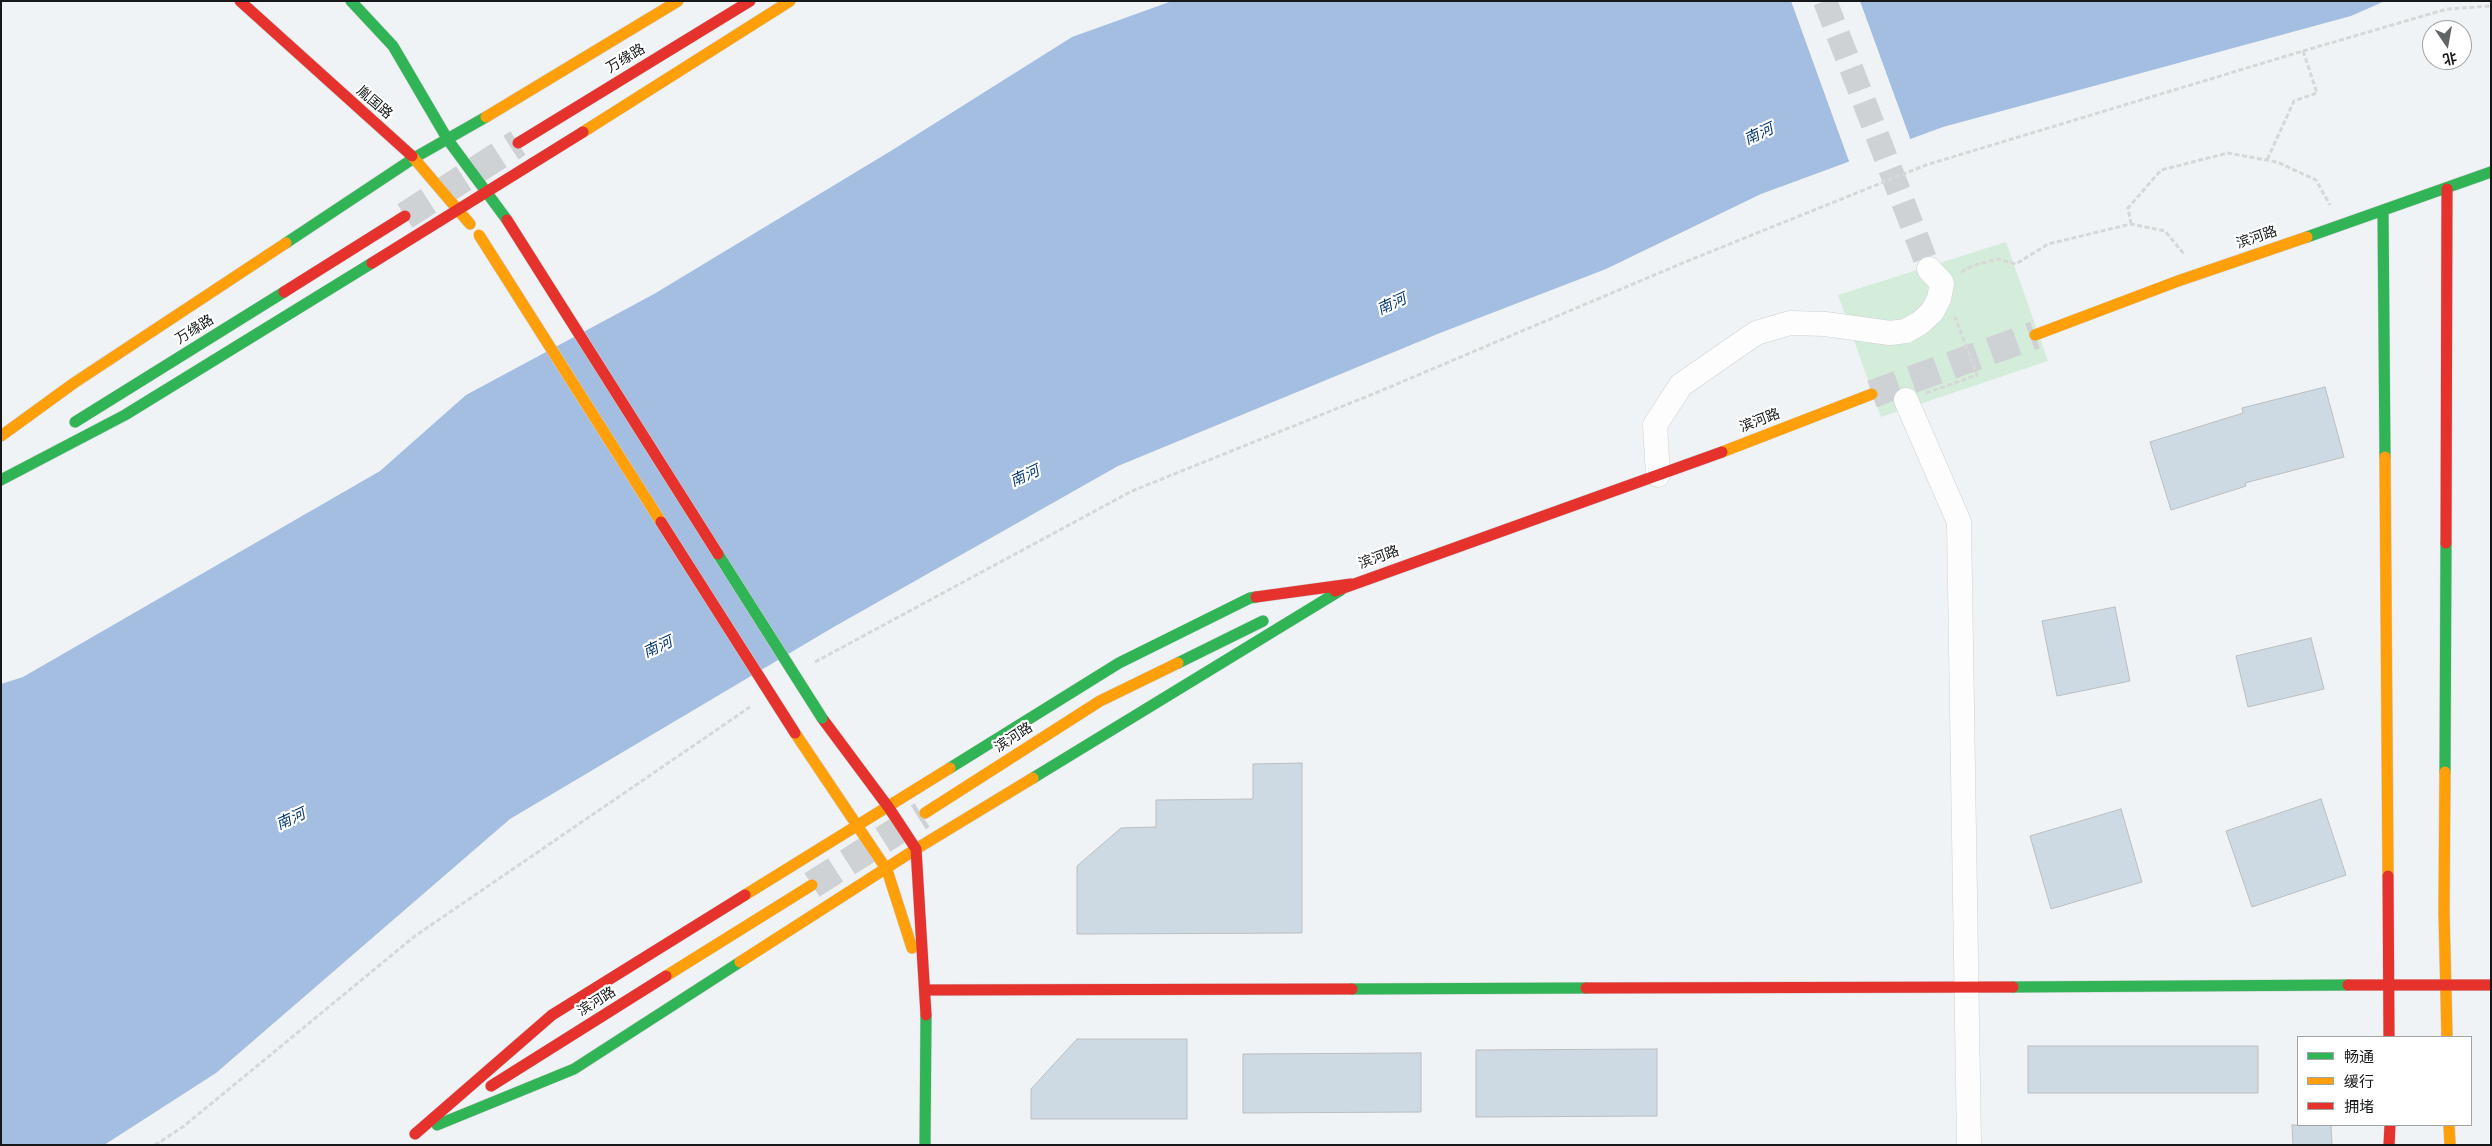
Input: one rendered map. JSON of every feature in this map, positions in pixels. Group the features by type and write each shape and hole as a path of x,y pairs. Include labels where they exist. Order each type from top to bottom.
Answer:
{"street":[{"name":"胤国路","path":"240,1 414,158 479,235 795,733 888,870 926,990"},
{"path":"351,1 393,46 448,140 507,220 822,718 889,808 916,850 926,990 926,1145"},
{"path":"1,436 74,383 414,158 448,140 678,1"},
{"name":"万缘路","path":"518,143 750,1"},
{"path":"1,480 126,415 459,210 485,191 790,1"},
{"name":"滨河路","path":"2035,335 2204,272 2447,189 2491,172"},
{"path":"2447,189 2447,1036"},
{"path":"2383,211 2389,1036"},
{"name":"万缘路","path":"66,428 405,216"},
{"path":"1658,475 1655,425 1681,385 1727,351 1756,333 1790,323 1825,324 1890,333 1906,331 1920,324 1932,312 1939,299 1936,276"},
{"path":"65,415 98,394"},
{"name":"滨河路","path":"925,812 1100,701 1236,633 1351,584 1658,475 1872,394"},
{"path":"1906,400 1959,522 1969,1145"},
{"path":"415,1134 552,1015 858,825 889,808 1119,663 1250,598 1351,584"},
{"path":"415,1134 574,1069 888,870 916,850 1351,584"},
{"name":"滨河路","path":"403,1141 812,885"},
{"path":"926,990 2491,985"},
{"path":"2390,1126 2390,1145"},
{"path":"2449,1126 2450,1145"}],"path":[{"path":"808,667 1132,491 1378,392 1676,266 1926,165 2447,9 2491,6"},
{"path":"2267,160 2294,101 2317,93 2303,51"},
{"path":"2131,224 2128,208 2161,170 2228,153 2277,162 2316,180 2340,226"},
{"path":"1906,400 1977,374 1936,276 1997,260 2016,264 2048,244 2131,224 2165,231 2189,261 2204,272"},
{"path":"155,1145 184,1126 415,936 751,706"}],"green space":[{"path":"2006,242 2048,361 1881,417 1838,295"}],"water":[{"name":"南河","path":"1172,1 2385,1 2351,16 1943,127 1761,194 1606,269 1440,333 1118,466 832,628 510,819 216,1073 104,1145 1,1145 1,684 23,677 380,471 466,395 654,294 894,149 1072,37"}],"pier":[{"path":"1791,1 1860,1 1911,141 1850,164"}],"building":[{"path":"2325,387 2344,457 2245,483 2246,486 2171,510 2150,442 2243,413 2242,408"},
{"path":"2115,607 2130,681 2057,696 2042,621"},
{"path":"2311,638 2324,689 2248,707 2236,656"},
{"path":"1302,763 1302,933 1077,934 1077,866 1121,828 1156,827 1156,800 1253,799 1253,764"},
{"path":"2321,799 2346,875 2252,907 2226,831"},
{"path":"2121,809 2142,882 2051,909 2030,836"},
{"path":"1077,1039 1187,1039 1187,1119 1031,1119 1031,1089"},
{"path":"2028,1046 2258,1046 2258,1093 2028,1093"},
{"path":"1657,1049 1657,1116 1476,1117 1476,1050"},
{"path":"1421,1053 1421,1112 1243,1113 1243,1054"},
{"path":"2292,1125 2331,1126 2332,1145 2293,1145"}],"tunnel":[{"path":"1825,1 1929,269"},
{"path":"405,216 518,143"},
{"path":"1872,394 2035,335"},
{"path":"812,885 922,815"}],"traffic: fast":[{"path":"351,1 393,46 448,140 507,220"},
{"path":"286,243 414,158 486,117"},
{"path":"2307,237 2491,172"},
{"path":"2383,211 2385,457"},
{"path":"1,480 125,415 372,263"},
{"path":"75,422 284,292"},
{"path":"2445,772 2446,543"},
{"path":"718,554 822,718"},
{"path":"1033,778 1341,590"},
{"path":"950,768 1119,663 1250,598 1256,597"},
{"path":"1178,663 1263,621"},
{"path":"437,1125 574,1069 740,962"},
{"path":"2013,987 2348,985"},
{"path":"1352,989 1586,988"},
{"path":"925,1145 926,1015"}],"traffic: slow":[{"path":"486,117 678,1"},
{"path":"583,132 790,1"},
{"path":"412,156 470,224"},
{"path":"479,235 661,522"},
{"path":"2035,335 2178,281 2307,237"},
{"path":"1,436 74,383 286,243"},
{"path":"1722,452 1872,394"},
{"path":"2385,457 2388,876"},
{"path":"925,813 1100,701 1178,663"},
{"path":"795,733 887,870 912,948"},
{"path":"745,895 950,768"},
{"path":"2445,772 2444,912 2447,1036"},
{"path":"740,962 916,849 1033,778"},
{"path":"666,976 812,885"},
{"path":"2449,1126 2450,1145"}],"traffic: jam":[{"path":"240,1 412,156"},
{"path":"518,143 750,1"},
{"path":"372,263 583,132"},
{"path":"2446,543 2447,189"},
{"path":"284,292 405,216"},
{"path":"507,220 718,554"},
{"path":"1335,591 1722,452"},
{"path":"661,522 795,733"},
{"path":"1256,597 1351,584"},
{"path":"822,718 889,808 916,849 926,1015"},
{"path":"2388,876 2389,1036"},
{"path":"415,1134 552,1015 745,895"},
{"path":"491,1086 666,976"},
{"path":"2348,985 2491,985"},
{"path":"1586,988 2013,987"},
{"path":"926,990 1352,989"},
{"path":"2389,1145 2390,1126"}]}
